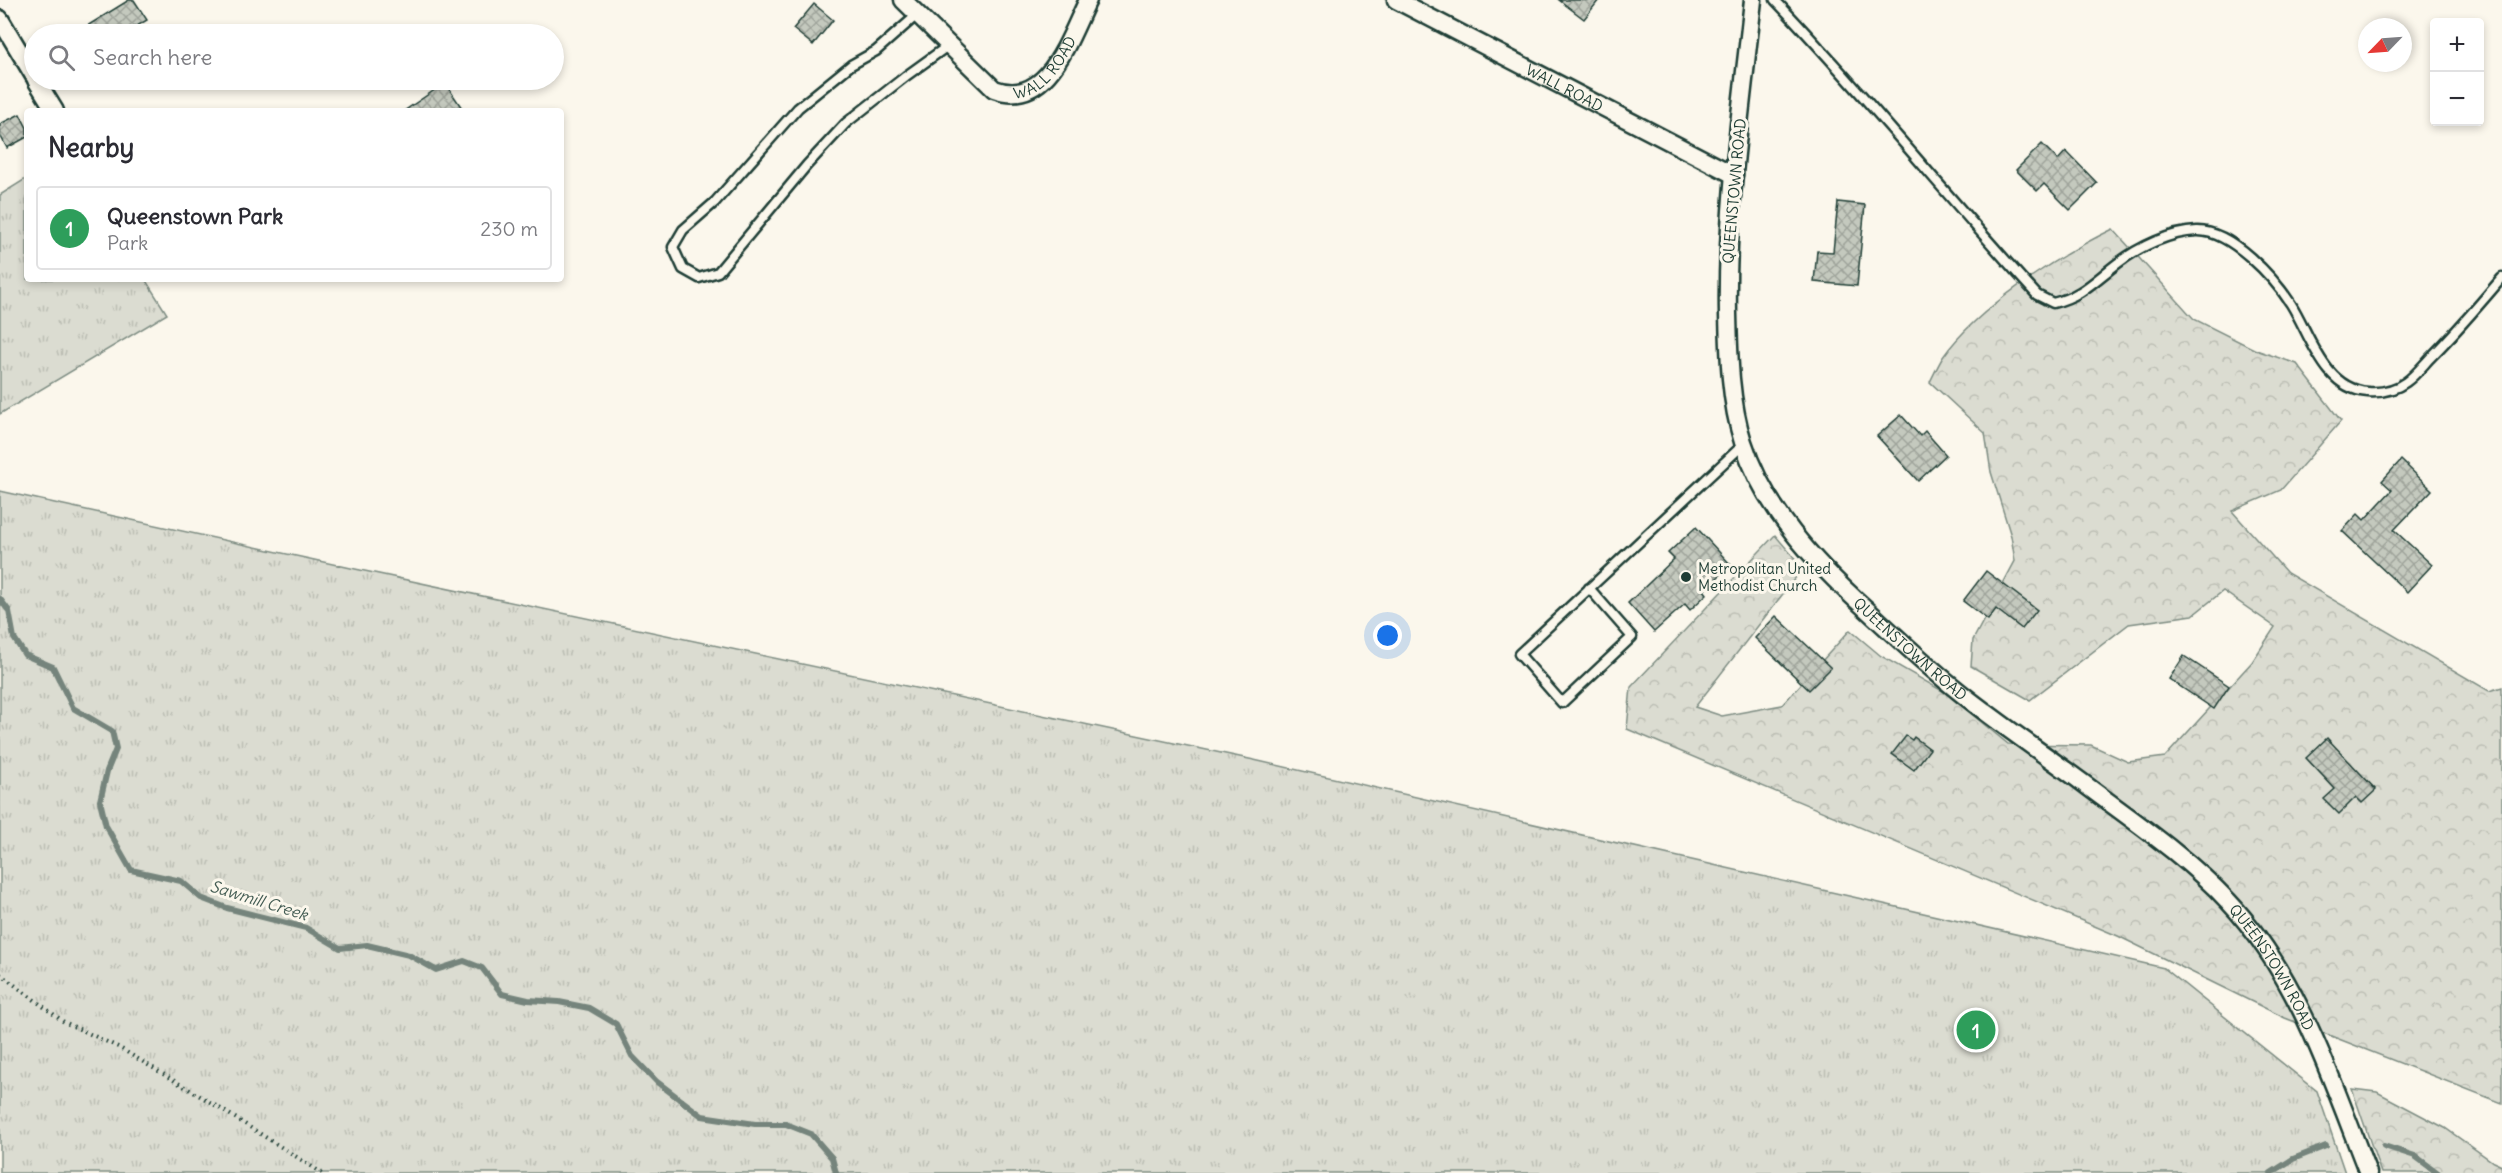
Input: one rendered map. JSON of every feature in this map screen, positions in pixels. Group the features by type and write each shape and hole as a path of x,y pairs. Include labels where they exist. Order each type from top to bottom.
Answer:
{"street":[{"name":"WALL ROAD","path":"903,0 994,89 1008,94 1024,92 1037,85 1050,72 1088,0"},
{"name":"WALL ROAD","path":"1396,0 1734,175"},
{"name":"QUEENSTOWN ROAD","path":"1753,0 1734,175 1727,273 1729,338 1736,415 1744,444 1757,475 1773,505 1798,539 1852,597 1963,694 2123,813 2225,897 2270,952 2293,995 2325,1066 2368,1173"},
{"path":"0,19 24,59"},
{"path":"42,90 53,108"}],"lane":[{"path":"1775,0 1872,104 1944,193 2037,296 2053,303 2072,298 2118,262 2162,239 2197,231 2214,234 2237,246 2274,284 2290,303 2326,368 2339,381 2356,391 2382,393 2407,382 2461,326 2502,278"},
{"path":"918,14 876,51 852,65 798,108 715,202 683,230 673,247 683,269 699,278 718,272 807,165 846,123 949,45"},
{"path":"1589,588 1632,637 1562,703 1519,654 1589,588 1744,444"}],"path":[{"path":"0,974 64,1022 139,1059 322,1173"}],"green space":[{"path":"24,180 24,282 147,282 167,314 0,414 0,195"},
{"path":"2113,229 2194,319 2256,350 2297,364 2341,421 2281,490 2232,511 2287,573 2489,691 2502,687 2502,1103 2285,1018 2118,936 1627,729 1631,687 1775,535 1803,568 1695,707 1722,716 1782,705 1850,630 1881,656 1946,693 2008,744 2091,745 2128,762 2165,757 2252,662 2275,627 2223,591 2193,615 2129,624 2030,700 1971,666 1973,640 2015,561 2011,536 1991,472 1985,433 1930,382 1943,357 1958,338 1997,302 2044,268"},
{"path":"0,491 1254,760 2164,968 2317,1091 2345,1173 0,1173"},
{"path":"2352,1089 2377,1092 2445,1128 2502,1166 2502,1173 2381,1173"}],"building":[{"path":"129,0 134,0 147,20 140,24 90,24"},
{"path":"1559,0 1599,0 1584,19"},
{"path":"814,4 833,20 813,45 793,29"},
{"path":"435,90 450,90 462,108 408,108"},
{"path":"20,114 24,122 24,139 7,148 0,135 0,124"},
{"path":"2042,144 2058,160 2066,151 2097,183 2070,210 2044,184 2037,191 2016,170"},
{"path":"1838,202 1865,205 1857,286 1814,282 1817,251 1833,252"},
{"path":"1901,415 1920,436 1925,431 1946,455 1918,481 1877,436"},
{"path":"2401,460 2432,490 2394,530 2432,565 2407,592 2342,531 2358,514 2364,520 2392,490 2382,481"},
{"name":"Metropolitan United Methodist Church","path":"1696,527 1731,565 1704,590 1707,594 1690,610 1685,604 1654,632 1628,603 1674,559 1668,553"},
{"path":"1986,571 2037,610 2022,629 1996,609 1988,620 1963,601"},
{"path":"1776,616 1831,668 1809,690 1755,638"},
{"path":"2184,656 2229,686 2214,709 2169,679"},
{"path":"1906,736 1912,740 1914,737 1930,749 1914,770 1892,754"},
{"path":"2327,738 2376,790 2362,803 2356,797 2339,814 2324,799 2335,789 2306,758"}],"waterway":[{"name":"Sawmill Creek","path":"0,599 9,611 14,638 25,655 53,667 73,708 112,731 116,749 107,771 100,801 106,826 131,870 181,881 201,898 227,908 306,928 340,948 367,945 409,955 436,970 464,961 482,968 502,994 589,1008 616,1024 632,1056 657,1082 702,1116 755,1124 786,1124 811,1134 832,1158 836,1173"},
{"name":"Sawmill Creek","path":"2271,1173 2293,1159 2326,1146"},
{"name":"Sawmill Creek","path":"2384,1146 2415,1156 2438,1173"}],"place":[{"name":"Metropolitan United Methodist Church","path":"1686,577"},
{"name":"Queenstown Park","path":"1976,1030"}]}
